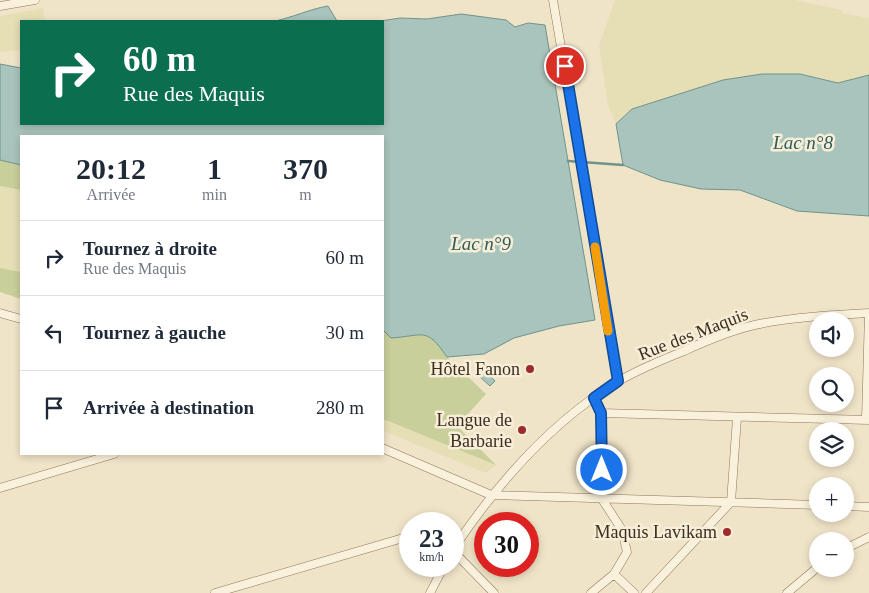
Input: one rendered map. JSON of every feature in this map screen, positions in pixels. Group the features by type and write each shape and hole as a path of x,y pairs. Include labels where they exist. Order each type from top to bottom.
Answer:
{"street":[{"path":"0,6 35,0"},
{"path":"553,0 618,381"},
{"path":"0,313 20,319"},
{"path":"601,413 868,420 869,313"},
{"name":"Rue des Maquis","path":"464,534 492,495 530,453 594,398 618,381 700,344 757,324 796,318 869,313"},
{"path":"592,593 614,574 627,552 626,541 602,499 601,413 594,398"},
{"path":"646,593 731,502 737,418"},
{"path":"384,449 492,495 809,505"},
{"path":"0,488 111,455"},
{"path":"854,506 869,507"},
{"path":"854,544 869,537"},
{"path":"215,593 399,539"},
{"path":"464,562 494,593"},
{"path":"614,574 634,593"},
{"path":"787,593 809,575"},
{"path":"430,593 438,577"}],"shaded area":[{"path":"615,0 795,0 842,10 841,13 869,18 869,75 838,83 817,77 762,74 723,80 632,109 616,124 608,105 599,46"},
{"path":"43,8 45,20 20,20 20,50 0,52 0,16"},
{"path":"0,186 20,190 20,272 0,268"},
{"path":"384,420 496,465 486,473 384,431"}],"green space":[{"path":"0,160 20,165 20,190 0,186"},
{"path":"0,268 20,272 20,299 0,292"},
{"path":"384,332 392,338 407,337 418,333 434,338 447,357 486,394 457,426 496,465 384,419"}],"water":[{"path":"328,6 336,20 278,20 289,17"},
{"name":"Lac n°9","path":"461,14 506,20 515,27 528,23 545,25 595,320 559,326 514,338 484,354 447,357 434,341 424,335 391,338 384,331 384,135 20,135 20,165 0,160 0,64 20,68 20,125 384,125 384,20 400,18 427,19"},
{"name":"Lac n°8","path":"762,74 800,74 838,83 869,75 869,216 797,211 740,190 701,189 660,180 623,165 616,124 632,109 723,80"},
{"path":"484,370 495,381 490,386 479,376"}],"waterway":[{"path":"568,161 623,165"}],"slow traffic":[{"path":"595,247 608,331"}],"place":[{"name":"Hôtel Fanon","path":"530,369"},
{"name":"Langue de Barbarie","path":"522,430"},
{"name":"Maquis Lavikam","path":"727,532"}],"route":[{"path":"565,66 604,307 618,381 594,398 601,413 602,470"}]}
